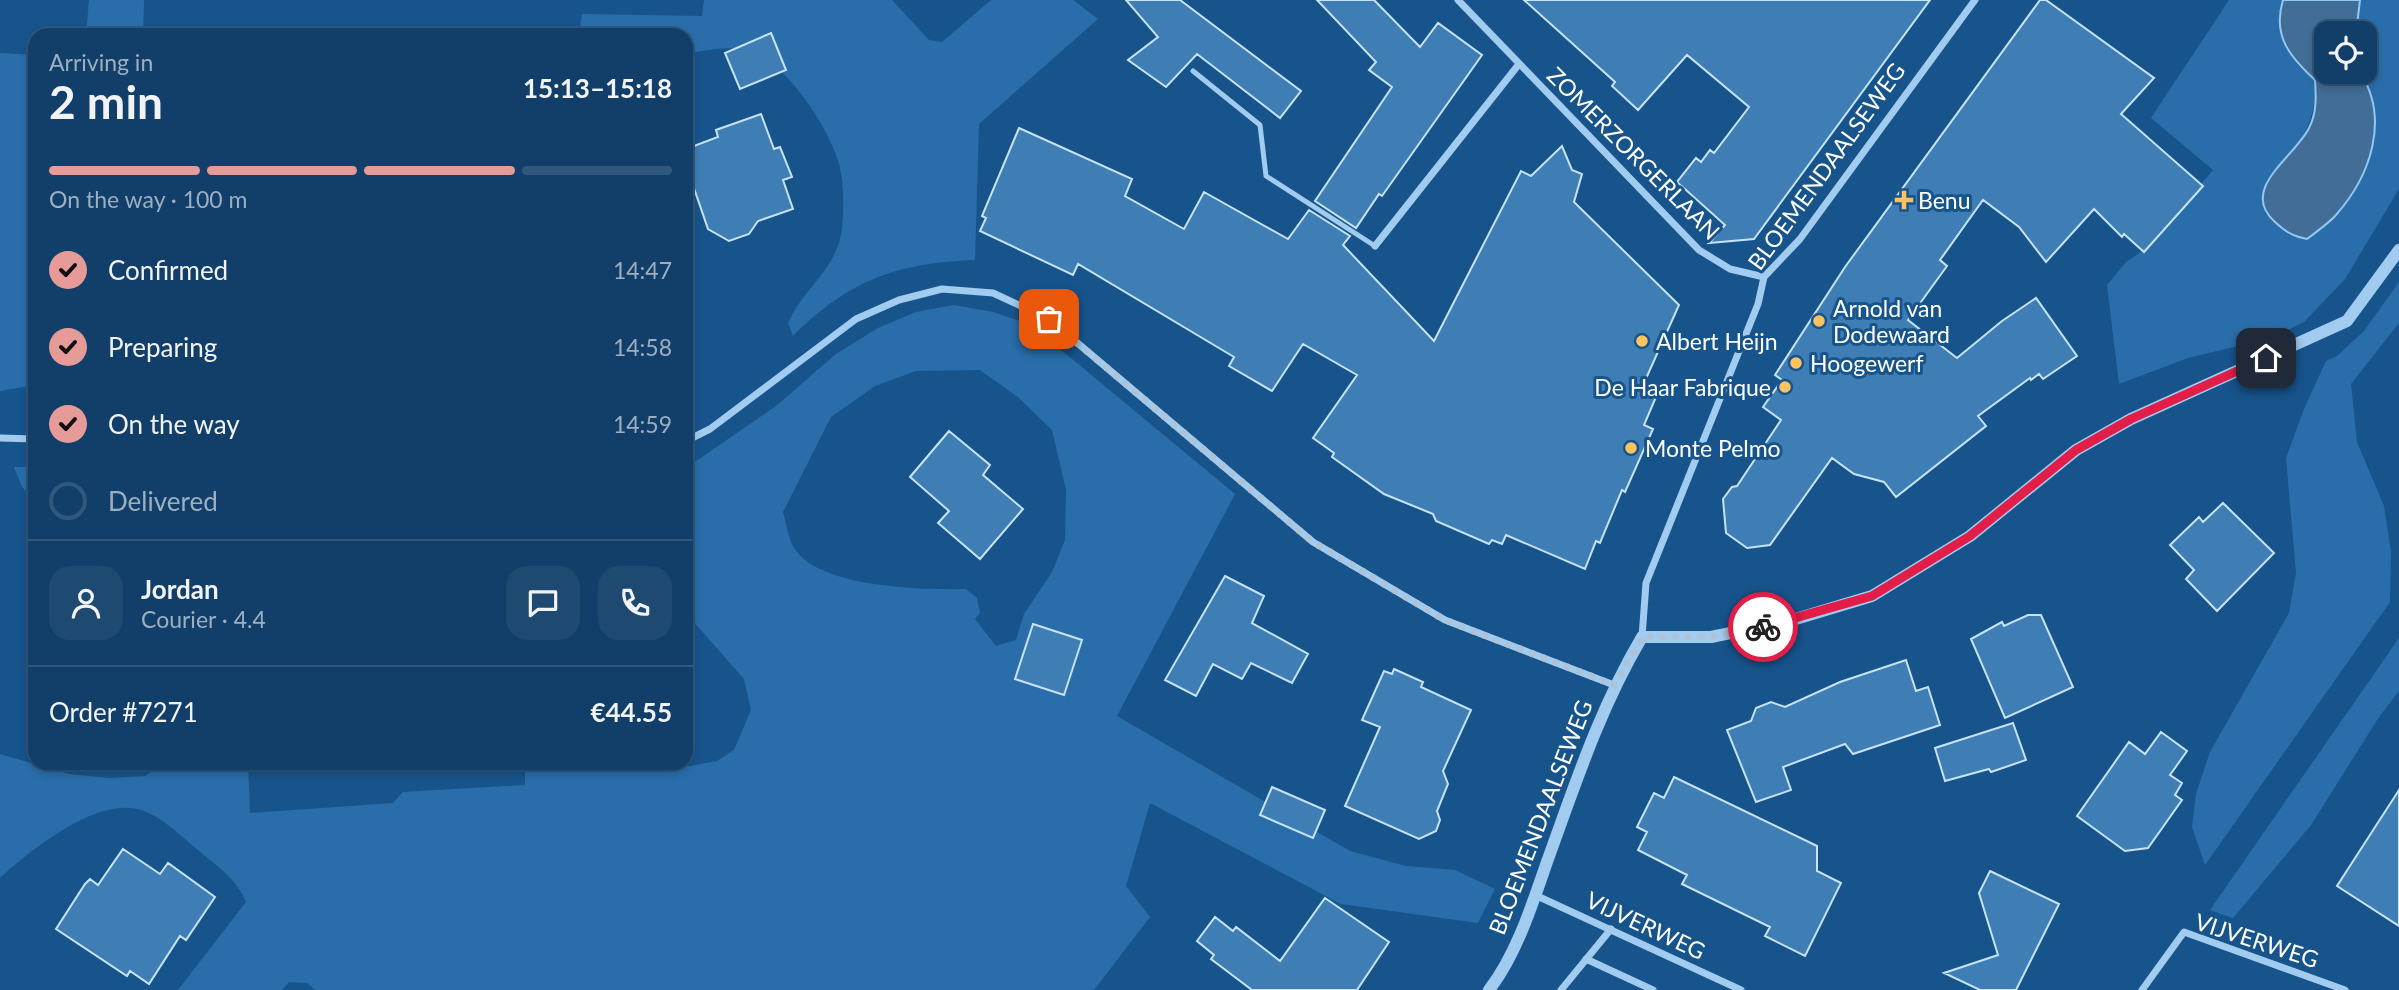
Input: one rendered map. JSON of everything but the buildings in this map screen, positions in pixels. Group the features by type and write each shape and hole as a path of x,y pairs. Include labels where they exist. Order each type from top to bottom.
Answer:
{"street":[{"name":"ZOMERZORGERLAAN","path":"1458,0 1699,250 1730,270 1764,277"},
{"name":"BLOEMENDAALSEWEG","path":"1489,990 1498,978 1535,895 1614,685 1643,637 1646,583 1758,304 1764,277 1800,239 1975,0"},
{"name":"ZOMERZORGERLAAN","path":"1375,246 1519,64"},
{"path":"1643,637 1711,637 1788,621 1872,596 1970,536 2076,450 2131,419 2347,321 2399,250"},
{"path":"693,438 710,429 856,319 899,300 942,289 993,293 1049,319 1313,542 1445,620 1614,685"},
{"path":"0,438 28,439"},
{"name":"VIJVERWEG","path":"1535,895 1741,990"},
{"path":"1561,990 1611,929"},
{"name":"VIJVERWEG","path":"2142,990 2184,932 2345,990"},
{"path":"1586,959 1653,990"}],"lane":[{"path":"1193,71 1260,125 1266,176 1375,246"}],"shaded area":[{"path":"89,0 144,0 143,28 87,28"},
{"path":"704,0 892,0 929,40 942,42 991,0 1073,0 1098,19 979,124 975,260 922,265 876,278 834,301 793,336 788,323 834,255 842,228 843,213 843,187 839,164 827,134 806,100 780,70 754,52 720,49 693,53 693,28 580,28 582,14 702,16"},
{"path":"2229,0 2283,0 2280,10 2297,64 2314,79 2315,84 2315,97 2307,128 2291,156 2262,196 2265,213 2290,236 2364,84 2377,84 2377,21 2357,21 2360,0 2399,0 2399,189 2345,279 2305,321 2275,337 2188,358 2119,384 2107,285 2126,262 2148,247 2213,170 2151,118"},
{"path":"2283,0 2360,0 2357,21 2314,21 2314,79 2298,63 2286,45 2280,13"},
{"path":"0,53 28,55 28,386 0,391"},
{"path":"2315,84 2366,84 2374,109 2375,127 2367,165 2359,182 2336,215 2307,239 2290,233 2275,222 2265,210 2263,197 2273,174 2309,128 2315,104"},
{"path":"2399,282 2399,323 2351,384 2357,442 2384,506 2391,552 2390,602 2205,865 2192,827 2196,794 2210,752 2289,613 2296,573 2286,458 2326,361 2337,356 2364,331"},
{"path":"954,305 993,312 1031,325 1235,494 1117,716 1350,851 1406,866 1455,870 1495,889 1478,923 1341,904 1150,803 1126,886 1150,917 1094,990 315,990 307,983 289,982 282,990 178,990 246,902 226,874 176,831 150,813 131,808 114,809 78,821 26,855 0,878 0,754 28,762 28,770 55,770 110,778 145,776 154,770 248,770 250,813 393,803 403,792 525,785 525,770 693,770 693,765 717,761 734,750 751,710 744,679 693,621 693,463 776,406 836,354 878,328 916,312","holes":["980,370 1019,398 1052,430 1066,490 1065,540 1052,572 1024,614 1016,640 996,646 975,619 980,613 977,598 966,589 899,587 848,579 807,561 794,548 783,512 831,417 875,386 916,371"]},
{"path":"14,467 28,467 28,493 22,487"},
{"path":"2399,638 2399,691 2379,717 2311,825 2233,918 2210,910"}],"way so far":[{"path":"1049,319 1313,542 1445,620 1614,685 1643,637 1711,637 1763,627"}],"place":[{"name":"Benu","path":"1904,200"},
{"name":"Arnold van Dodewaard","path":"1819,321"},
{"name":"Albert Heijn","path":"1642,341"},
{"name":"Hoogewerf","path":"1796,363"},
{"name":"De Haar Fabrique","path":"1785,387"},
{"name":"Monte Pelmo","path":"1631,448"}],"route":[{"path":"1763,627 1872,596 1970,536 2076,450 2131,419 2266,358"}]}
